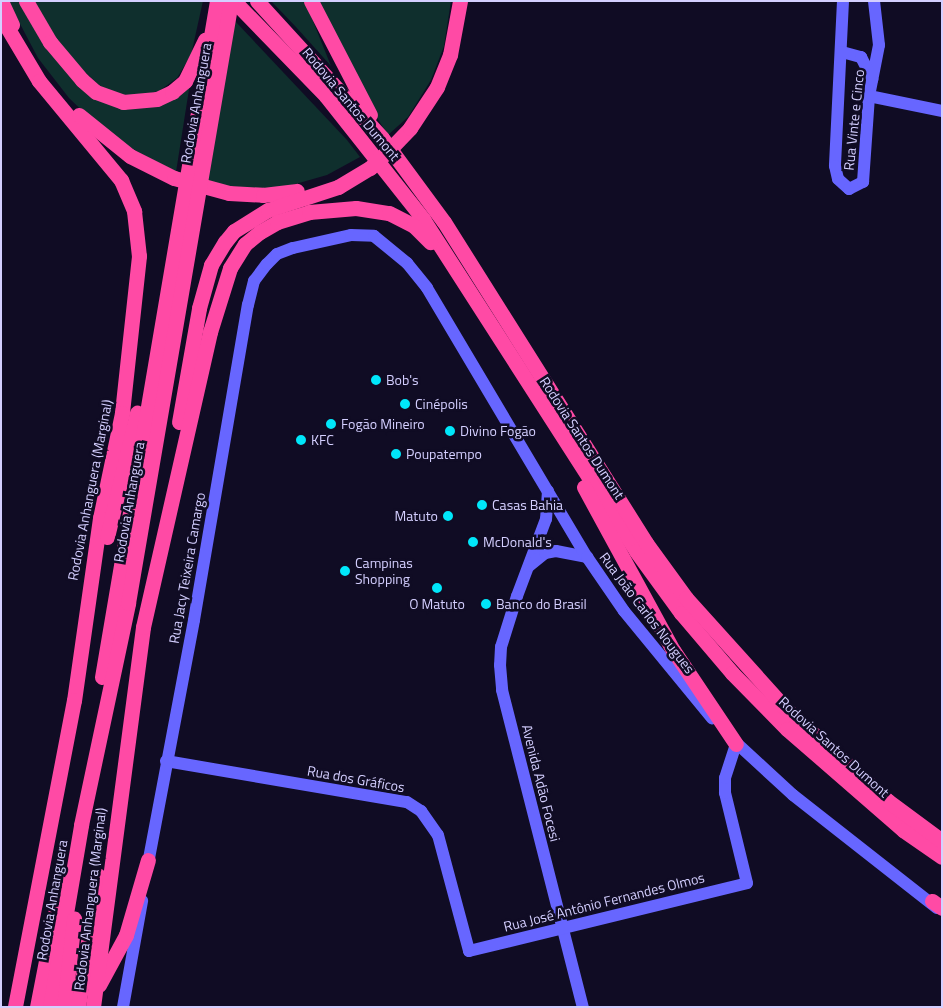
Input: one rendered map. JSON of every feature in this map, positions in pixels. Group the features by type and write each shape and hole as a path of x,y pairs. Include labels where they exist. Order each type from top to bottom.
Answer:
{"highway":[{"path":"1,1 28,51 70,106 100,134 144,165 211,190 245,194 298,191 355,174"},
{"path":"26,1 40,28 76,74 96,92 123,102 157,99 185,81 224,2"},
{"name":"Rodovia Santos Dumont","path":"257,1 382,138 444,222 646,543 686,598 787,710 888,801 942,841"},
{"path":"311,1 382,138"},
{"path":"163,530 199,308 218,253 234,231 268,210 338,187 398,141 410,128 444,72 460,1"},
{"name":"Rodovia Anhanguera","path":"195,168 223,43 224,2"},
{"name":"Rodovia Anhanguera","path":"50,1007 81,825 128,603 190,197 224,2"},
{"name":"Rodovia Santos Dumont","path":"224,2 326,96 385,168 465,280 533,393 636,552 681,613 732,673 844,780 903,830 942,857"},
{"name":"Rodovia Anhanguera (Marginal)","path":"1,17 39,81 121,180 134,211 138,234 131,352 88,590 80,658 16,1007"},
{"name":"Rodovia Anhanguera","path":"37,1007 105,663 160,322 190,197"},
{"path":"163,530 219,296 237,255 252,237 276,222 308,212 374,210 389,213 414,226 465,280"},
{"path":"80,658 118,490 160,322"},
{"path":"533,393 673,650 736,744"},
{"name":"Rodovia Anhanguera (Marginal)","path":"88,1006 134,689 163,530"},
{"path":"64,1007 81,825"},
{"path":"88,1006 129,928 148,860"}],"street":[{"name":"Rua Vinte e Cinco","path":"843,1 836,166 838,179 849,189 856,188 863,182 869,96 878,45 874,1"},
{"path":"842,52 861,57 872,79"},
{"path":"869,96 942,111"},
{"name":"Rua Jacy Teixeira Camargo","path":"123,1007 148,860 254,281 277,254 293,248 351,235 374,236 385,243"},
{"name":"Rua João Carlos Nougues","path":"385,243 407,263 427,288 587,557 672,673 736,744 793,795 937,905 942,914"},
{"name":"Avenida Adão Focesi","path":"548,491 546,519 527,567 502,648 502,690 584,1007"},
{"path":"527,567 551,552 563,550 587,557"},
{"name":"Rua José Antônio Fernandes Olmos","path":"468,950 747,883 725,793 725,778 736,744"},
{"name":"Rua dos Gráficos","path":"166,762 398,801 421,810 438,835 468,950"}],"green space":[{"path":"8,1 21,1 50,49 125,107 190,83 176,172 125,145 96,124 69,98 38,58"},
{"path":"31,1 203,1 191,55 177,78 159,91 129,98 102,88 68,56"},
{"path":"271,1 305,1 331,66 296,27"},
{"path":"319,1 451,1 444,46 431,80 408,117 388,135 361,93"},
{"path":"235,21 347,140 360,157 327,175 285,187 262,189 206,184"}],"place":[{"name":"Bob's","path":"376,380"},
{"name":"Cinépolis","path":"405,404"},
{"name":"Fogão Mineiro","path":"331,424"},
{"name":"Divino Fogão","path":"450,431"},
{"name":"KFC","path":"301,440"},
{"name":"Poupatempo","path":"396,454"},
{"name":"Casas Bahia","path":"482,505"},
{"name":"Matuto","path":"448,516"},
{"name":"McDonald's","path":"473,542"},
{"name":"Campinas Shopping","path":"345,571"},
{"name":"O Matuto","path":"437,588"},
{"name":"Banco do Brasil","path":"486,604"}]}
